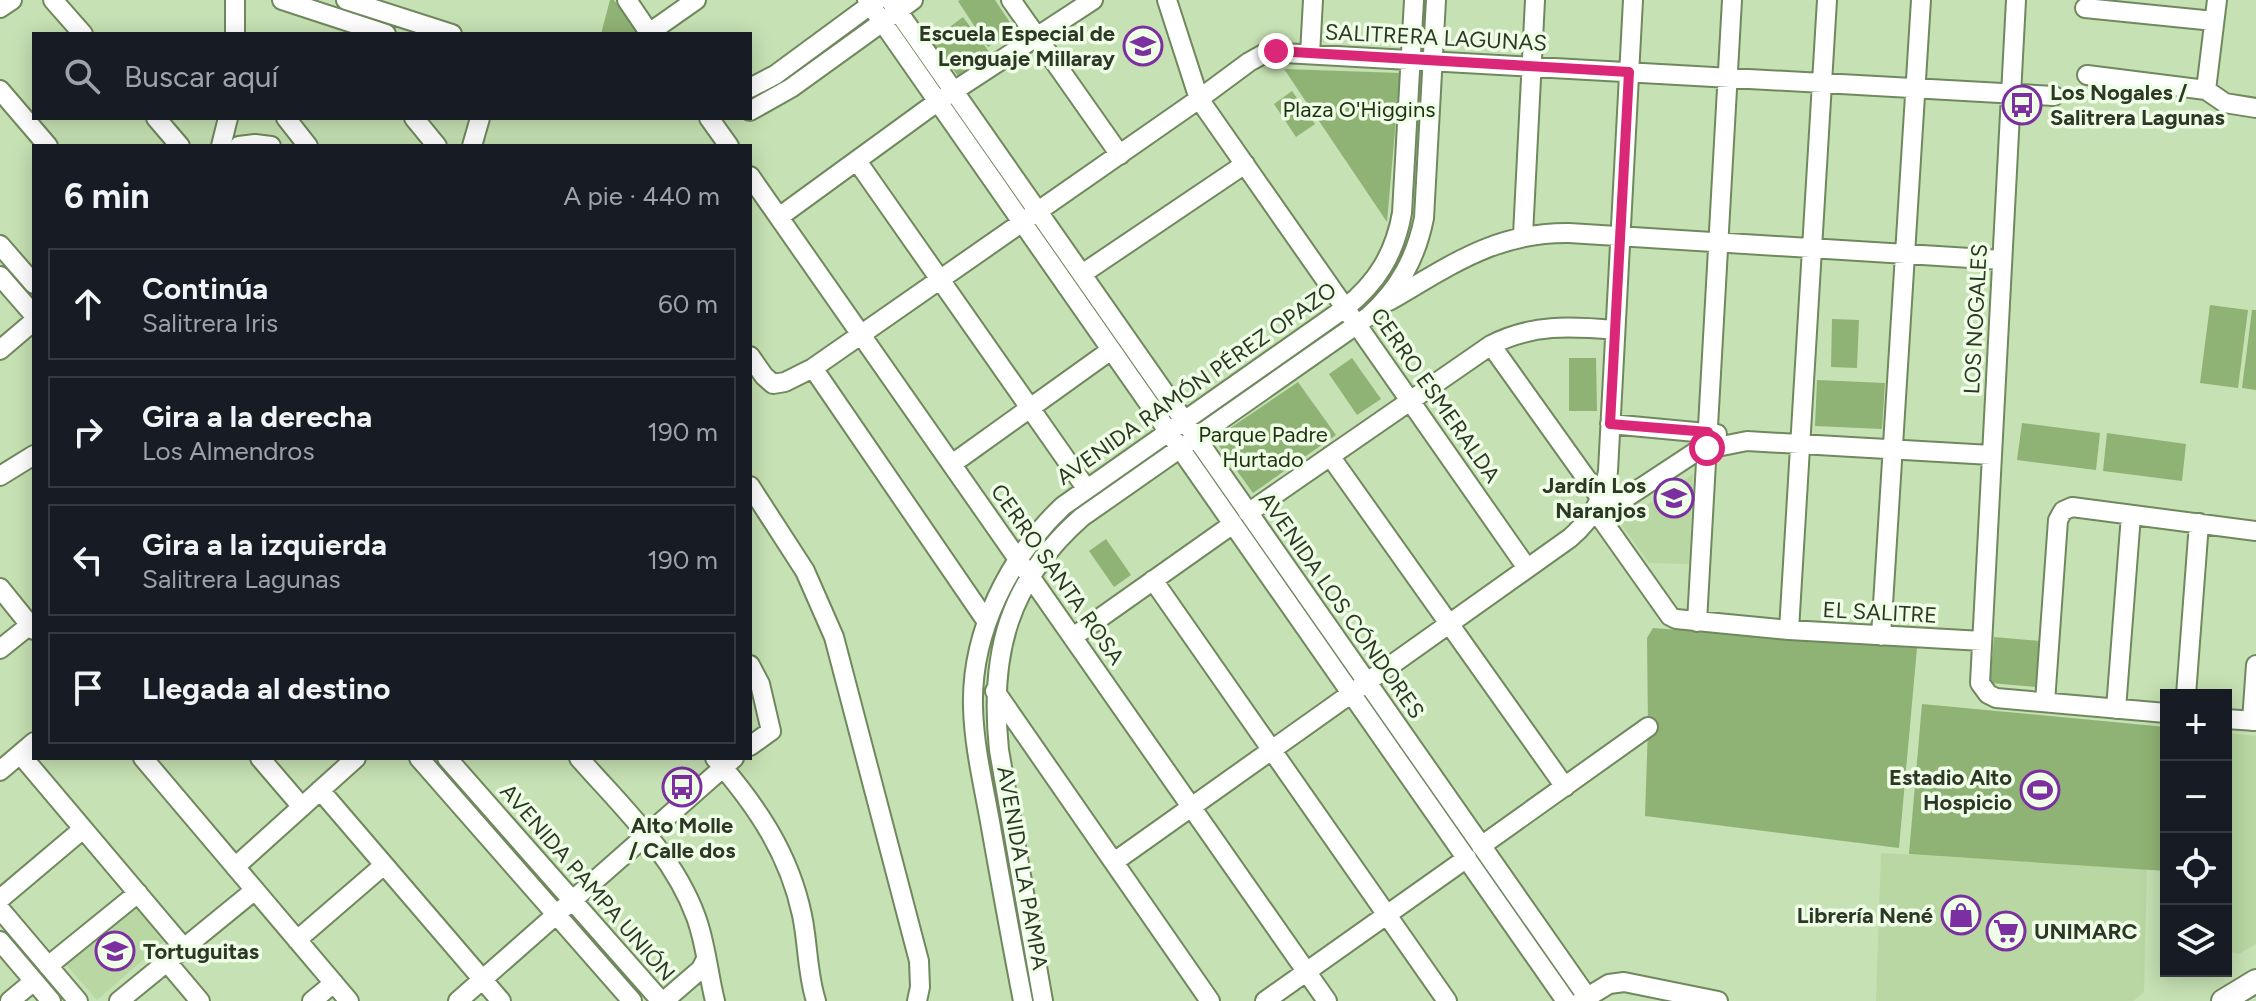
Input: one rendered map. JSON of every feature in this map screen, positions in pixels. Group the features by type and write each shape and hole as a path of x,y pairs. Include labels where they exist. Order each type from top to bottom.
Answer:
{"main road":[{"path":"2223,1001 2256,981"}],"street":[{"path":"0,8 12,0"},
{"path":"53,0 81,32"},
{"path":"235,0 235,32"},
{"path":"282,0 380,32"},
{"path":"346,0 446,32"},
{"path":"627,0 649,32"},
{"path":"653,32 696,0"},
{"path":"752,110 778,97 882,23 894,6 913,0"},
{"path":"1011,0 1120,155"},
{"path":"779,217 937,102 1093,0"},
{"name":"CERRO ESMERALDA","path":"1167,0 1199,99 1527,568"},
{"path":"1310,54 1313,0"},
{"name":"AVENIDA RAMÓN PÉREZ OPAZO","path":"976,744 973,690 987,622 1019,559 1052,517 1086,488 1345,308 1379,273 1399,229 1414,0"},
{"name":"AVENIDA RAMÓN PÉREZ OPAZO","path":"999,750 995,691 1005,634 1030,576 1049,550 1082,517 1357,325 1380,307 1402,279 1417,247 1425,203 1436,0"},
{"path":"1523,235 1535,0"},
{"path":"1114,862 1570,538 1598,505 1608,471 1633,0"},
{"path":"1697,622 1732,0"},
{"path":"1789,630 1827,0"},
{"path":"1881,636 1921,0"},
{"name":"LOS NOGALES","path":"1982,641 2016,0"},
{"path":"2206,90 2217,0"},
{"path":"752,87 775,75 871,2"},
{"name":"AVENIDA LOS CÓNDORES","path":"871,2 882,23 1111,350 1176,426 1195,437 1586,1000"},
{"name":"AVENIDA LOS CÓNDORES","path":"894,6 1082,274 1176,426 1180,448 1566,1001"},
{"path":"2085,8 2214,21"},
{"path":"330,16 343,32"},
{"name":"SALITRERA LAGUNAS","path":"752,359 773,384 785,382 813,368 1258,56 1276,51 2054,96"},
{"path":"2087,75 2206,90 2225,103 2256,108"},
{"path":"0,90 46,144"},
{"path":"158,120 178,144"},
{"path":"222,144 228,120"},
{"path":"288,120 306,144"},
{"path":"416,120 435,144"},
{"path":"473,144 479,120"},
{"path":"710,120 728,144"},
{"path":"857,161 1086,488"},
{"path":"1082,274 1245,164"},
{"name":"CERRO SANTA ROSA","path":"752,179 1327,1001"},
{"path":"1380,307 1487,247 1523,235 1554,233 2002,260"},
{"path":"0,245 32,282"},
{"path":"1417,247 1435,262 1454,264"},
{"path":"0,276 32,316"},
{"path":"0,350 32,320"},
{"path":"1248,513 1491,345 1520,333 1550,327 1615,330"},
{"name":"EL SALITRE","path":"1491,345 1670,616 1697,622 1789,630 1982,641"},
{"path":"952,464 1111,350"},
{"path":"813,368 987,622"},
{"path":"1610,424 1708,440 1991,455"},
{"path":"1598,505 1624,499 1708,440"},
{"path":"1330,456 1565,787"},
{"path":"0,476 32,459"},
{"path":"752,489 805,571 834,637 919,961 917,1001"},
{"path":"2045,702 2058,520 2063,511 2072,507 2256,531"},
{"path":"2116,709 2131,515"},
{"path":"2186,689 2199,523"},
{"path":"1073,637 1233,524"},
{"path":"1153,580 1447,1001"},
{"path":"0,588 32,628 0,649"},
{"path":"1982,641 1979,679 1984,691 1996,698 2160,713"},
{"path":"2232,719 2254,721 2256,665"},
{"path":"752,669 760,684 771,731 752,745"},
{"path":"995,691 1210,1001"},
{"path":"1481,846 1648,727"},
{"name":"AVENIDA LA PAMPA","path":"976,744 1023,1001"},
{"path":"0,771 27,748"},
{"name":"AVENIDA LA PAMPA","path":"999,750 1043,1001"},
{"path":"35,760 83,829 184,948"},
{"path":"145,760 349,1001"},
{"path":"262,760 302,807"},
{"path":"235,867 354,760"},
{"name":"AVENIDA PAMPA UNIÓN","path":"421,760 632,1001"},
{"name":"AVENIDA PAMPA UNIÓN","path":"449,760 662,1001"},
{"path":"581,760 667,860 684,888 697,920 715,1001"},
{"path":"458,1001 724,761 762,817 791,875 802,915 816,1001"},
{"path":"320,790 501,1001"},
{"path":"0,899 83,829"},
{"path":"1265,1001 1467,858"},
{"path":"297,940 384,865"},
{"path":"119,1001 255,890"},
{"path":"48,966 138,893"},
{"path":"0,909 78,1001"},
{"path":"0,941 51,1001"},
{"path":"662,1001 701,969 705,961"},
{"path":"167,962 200,1001"},
{"path":"10,1001 34,981"},
{"path":"1586,1000 1609,984 1624,982 1718,1001"},
{"path":"312,1001 334,983"}],"shaded area":[{"name":"Jardín Los Naranjos","path":"1693,474 1689,564 1649,563 1620,523"},
{"path":"2232,734 2256,736 2256,944 2239,954 2232,952"},
{"path":"1881,853 2147,868 2144,992 2133,1001 1876,1001"},
{"name":"Tortuguitas","path":"133,902 166,940 97,1000 64,962"}],"green space":[{"path":"610,0 614,0 638,32 602,32"},
{"path":"960,0 995,0 1015,30 988,47"},
{"path":"963,17 990,53 959,77 931,41"},
{"name":"Plaza O'Higgins","path":"1284,69 1400,73 1387,222"},
{"path":"1292,91 1315,124 1296,137 1274,104"},
{"path":"2210,305 2248,310 2238,388 2200,383"},
{"path":"2252,310 2256,310 2256,390 2242,388"},
{"path":"1832,319 1859,320 1857,368 1831,367"},
{"path":"1352,358 1381,399 1357,415 1329,374"},
{"path":"1569,358 1596,358 1597,411 1569,411"},
{"path":"1817,380 1885,383 1882,429 1815,426"},
{"name":"Parque Padre Hurtado","path":"1298,382 1336,435 1253,493 1214,439"},
{"path":"2022,423 2100,433 2096,470 2017,460"},
{"path":"2107,433 2186,444 2182,481 2103,471"},
{"path":"1106,539 1131,575 1114,587 1089,551"},
{"path":"1653,628 1917,648 1899,848 1645,816 1647,638"},
{"path":"1994,637 2040,641 2036,687 1990,683"},
{"name":"Estadio Alto Hospicio","path":"1922,704 2160,726 2160,871 1909,854"}],"place":[{"name":"Escuela Especial de Lenguaje Millaray","path":"1143,46"},
{"name":"Los Nogales / Salitrera Lagunas","path":"2022,105"},
{"name":"Jardín Los Naranjos","path":"1674,498"},
{"name":"Alto Molle / Calle dos","path":"682,787"},
{"name":"Estadio Alto Hospicio","path":"2040,790"},
{"name":"Librería Nené","path":"1961,915"},
{"name":"UNIMARC","path":"2006,931"},
{"name":"Tortuguitas","path":"115,951"}],"route":[{"path":"1276,51 1629,72 1610,424 1708,432 1707,448"}]}
